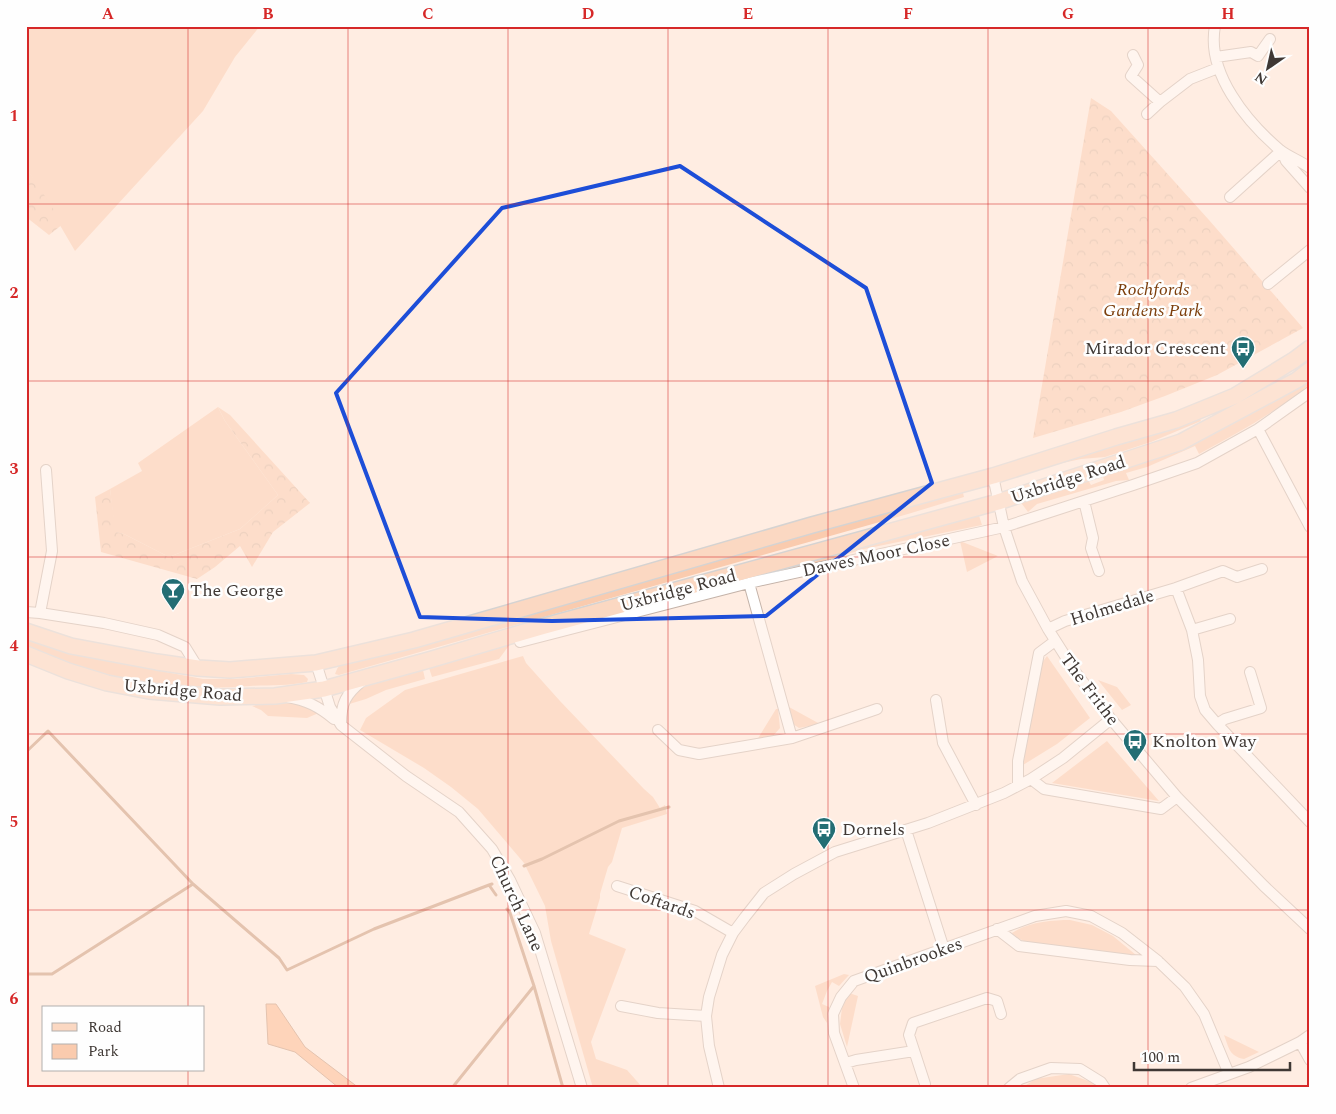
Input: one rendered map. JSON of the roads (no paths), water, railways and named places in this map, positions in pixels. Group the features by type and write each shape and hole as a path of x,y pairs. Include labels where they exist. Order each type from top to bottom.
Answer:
{"main road":[{"name":"Uxbridge Road","path":"26,631 71,646 198,668 230,670 316,663 414,640 812,525 993,476 1176,420 1235,396 1310,348"},
{"name":"Uxbridge Road","path":"26,654 68,671 107,683 149,691 220,698 275,696 324,689 541,627 998,502 1181,442 1288,384 1310,370"}],"street":[{"path":"1212,27 1218,68 1233,98 1263,133 1282,151 1310,168"},
{"path":"1216,57 1251,52 1258,56 1270,39"},
{"path":"1133,55 1138,66 1131,76 1160,102"},
{"path":"1147,114 1190,79 1218,68"},
{"path":"1282,151 1286,160 1310,188"},
{"path":"1230,197 1282,151"},
{"path":"1268,284 1310,250"},
{"name":"Uxbridge Road","path":"1004,527 1197,463 1258,429 1310,392"},
{"path":"1258,429 1310,527"},
{"path":"40,612 52,551 46,470"},
{"name":"The Frithe","path":"993,476 1004,527 1022,581 1055,641 1074,670 1176,797 1264,886 1310,929"},
{"path":"1084,501 1093,538 1091,548 1099,571"},
{"name":"Dawes Moor Close","path":"520,642 749,583 1004,527"},
{"name":"Holmedale","path":"1048,629 1065,620 1176,588 1223,571 1237,577 1262,569"},
{"path":"749,583 792,738"},
{"name":"Holmedale","path":"1176,588 1192,630 1198,660 1200,696 1205,710 1310,822"},
{"path":"26,612 40,612 104,623 158,635 185,646 198,668"},
{"path":"1192,630 1230,619"},
{"path":"1018,785 1018,761 1039,653 1055,641"},
{"name":"Church Lane","path":"316,663 330,707 341,725"},
{"path":"1217,724 1225,719 1261,708 1250,672"},
{"path":"341,725 341,709 346,698 352,689 368,677"},
{"name":"Church Lane","path":"275,696 308,702 322,708 406,776 459,812 492,849 510,880 535,933 582,1088"},
{"path":"936,700 942,743 976,805"},
{"path":"658,730 679,750 699,754 792,738 877,709"},
{"path":"719,1088 709,1046 706,1016 709,997 722,955 733,933 764,893 835,852 906,830 1004,793 1062,758 1112,719"},
{"path":"1031,778 1044,789 1161,809 1176,797"},
{"path":"906,830 944,949"},
{"name":"Coftards","path":"617,886 695,911 733,933"},
{"name":"Quinbrookes","path":"854,1088 834,1033 833,1014 841,997 854,981 1035,916 1066,911 1091,916 1122,933 1158,961 1185,986 1204,1014 1229,1074"},
{"path":"997,929 1018,946 1130,960 1158,961"},
{"path":"925,1084 909,1035 913,1023 987,998 996,1001 1001,1014"},
{"path":"621,1006 658,1013 706,1016"},
{"path":"1198,1087 1249,1067 1300,1042 1310,1035"},
{"path":"1300,1042 1310,1060"},
{"path":"846,1063 914,1051"},
{"path":"1009,1088 1020,1079 1051,1068 1080,1069 1101,1082 1105,1088"}],"waterway":[{"path":"26,752 48,731 193,884"},
{"path":"524,866 619,821 669,807"},
{"path":"26,974 52,974 193,884 279,958 287,970 374,929 489,885"},
{"path":"492,884 489,885 496,895"},
{"path":"507,909 510,913 534,986 563,1088"},
{"path":"452,1088 534,986"}],"place":[{"name":"Mirador Crescent","path":"1243,369"},
{"name":"The George","path":"173,611"},
{"name":"Knolton Way","path":"1135,762"},
{"name":"Dornels","path":"824,850"}],"park label":[{"name":"Rochfords Gardens Park","path":"1153,299"}]}
